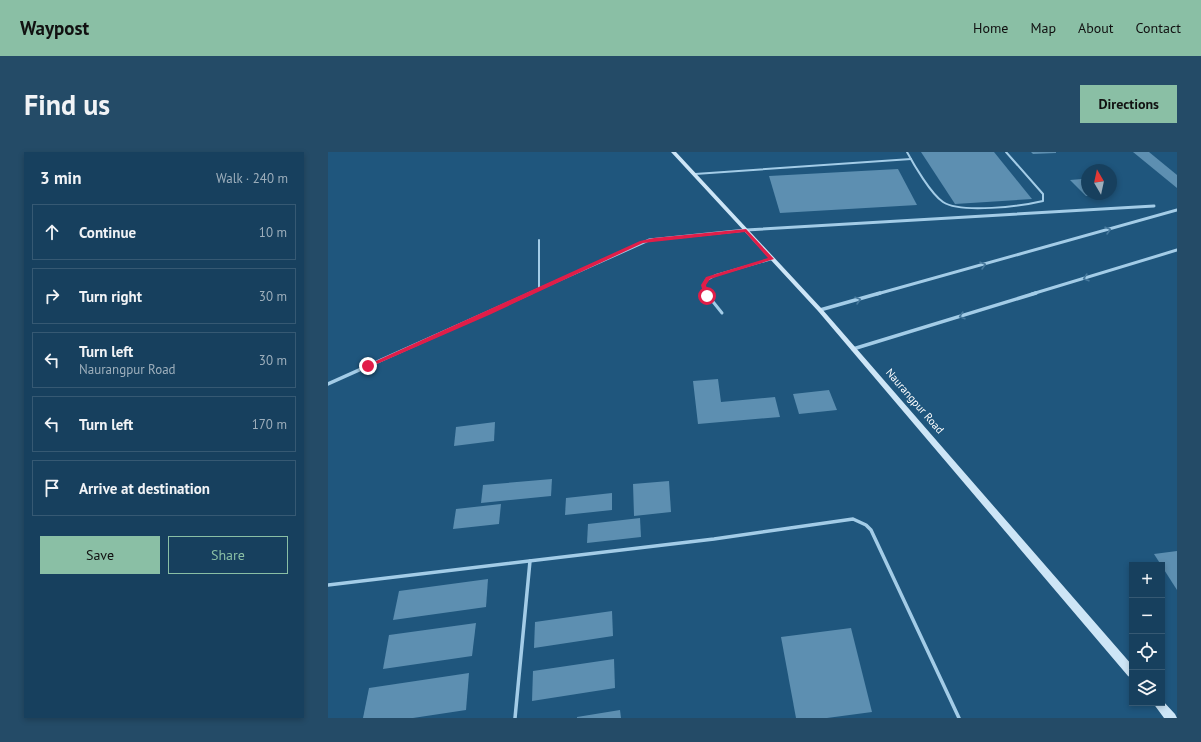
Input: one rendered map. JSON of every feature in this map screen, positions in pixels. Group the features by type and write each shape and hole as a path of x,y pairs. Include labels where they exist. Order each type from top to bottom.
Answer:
{"street":[{"name":"Naurangpur Road","path":"673,152 820,310 1129,670"},
{"path":"328,384 645,241 746,230 1154,206"},
{"path":"820,310 1177,210"},
{"path":"853,349 1177,250"},
{"path":"1161,706 1171,718"}],"lane":[{"path":"907,152 942,202 954,207 1002,206 1029,204 1043,201 1044,197 1042,194 1006,152"},
{"path":"695,174 911,158"},
{"path":"539,240 539,289"},
{"path":"722,313 704,290 705,281 716,274 772,259"},
{"path":"328,585 714,539 846,519 859,521 871,530 959,718"},
{"path":"515,718 530,561"}],"building":[{"path":"921,152 994,152 1032,199 955,204"},
{"path":"1031,152 1056,152 1056,153 1033,154"},
{"path":"1133,152 1149,152 1177,175 1177,188"},
{"path":"898,169 917,205 780,213 769,176"},
{"path":"1081,179 1081,191 1070,180"},
{"path":"718,379 721,402 775,397 780,417 698,424 693,381"},
{"path":"829,390 837,410 799,414 793,394"},
{"path":"495,422 494,441 454,446 456,427"},
{"path":"552,479 551,496 481,503 483,485"},
{"path":"669,481 671,512 634,516 633,484"},
{"path":"612,493 612,510 565,515 566,498"},
{"path":"501,504 499,524 453,529 456,509"},
{"path":"640,518 641,537 587,543 588,524"},
{"path":"1177,551 1177,590 1165,571 1165,562 1159,562 1154,554"},
{"path":"488,579 486,607 393,620 399,591"},
{"path":"612,611 613,636 534,648 535,622"},
{"path":"476,623 472,656 383,669 389,635"},
{"path":"851,628 872,712 827,718 796,718 781,637"},
{"path":"614,659 615,688 532,701 533,671"},
{"path":"469,673 466,710 413,718 363,718 369,688"},
{"path":"620,710 621,718 577,718 577,717"}],"route":[{"path":"368,366 487,314 642,242 654,239 746,230 772,259 716,274 708,278 704,285 704,290 707,296"}]}
